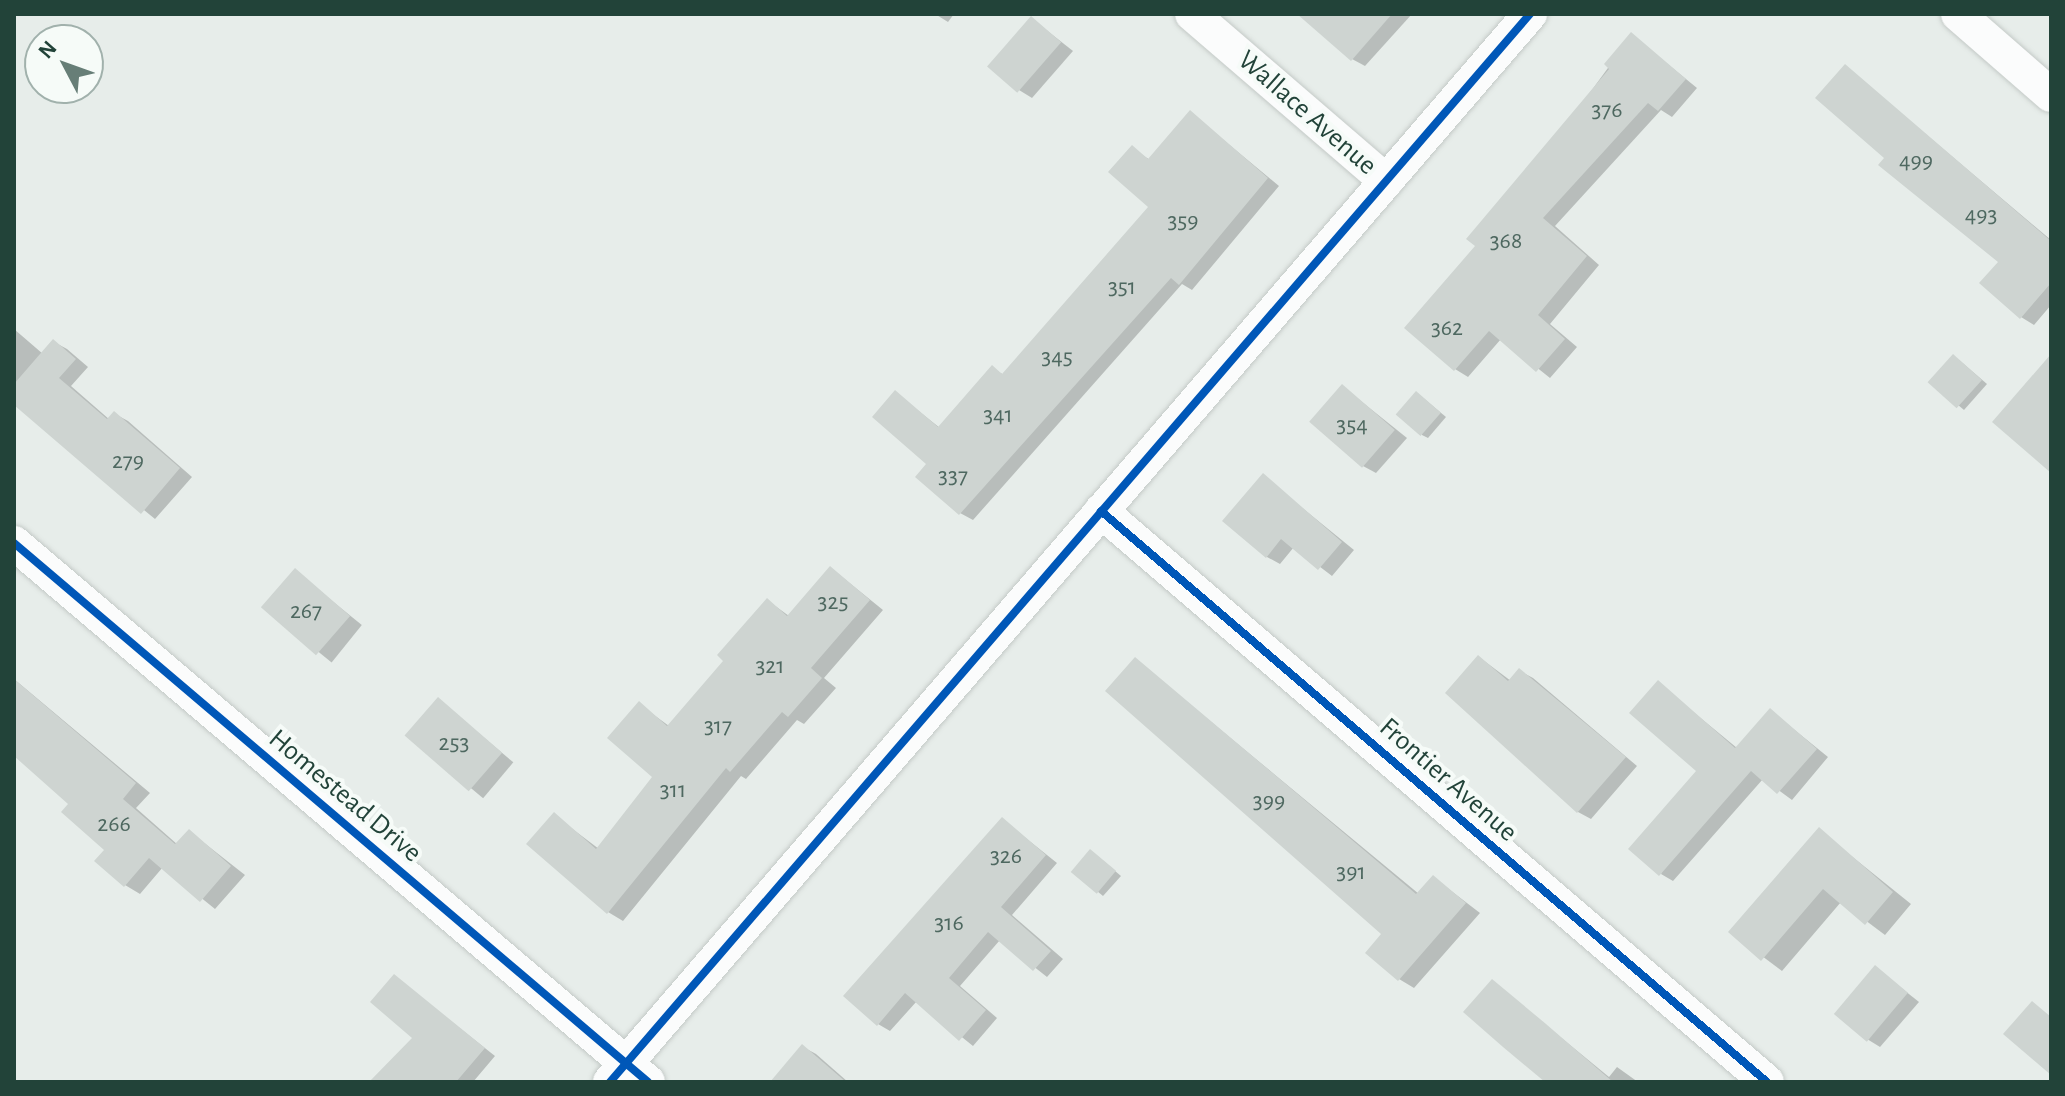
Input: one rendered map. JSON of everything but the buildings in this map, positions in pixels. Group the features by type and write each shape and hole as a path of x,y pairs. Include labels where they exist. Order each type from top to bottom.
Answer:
{"street":[{"name":"Wallace Avenue","path":"1192,14 1386,181"},
{"path":"628,1076 1101,511 1530,14"},
{"path":"1958,14 2051,95"},
{"name":"Frontier Avenue","path":"1101,511 1767,1082"},
{"name":"Homestead Drive","path":"14,543 628,1076"}],"cycle path":[{"path":"610,1082 1530,14"},
{"path":"1101,511 1767,1082"},
{"path":"14,543 648,1082"}]}
